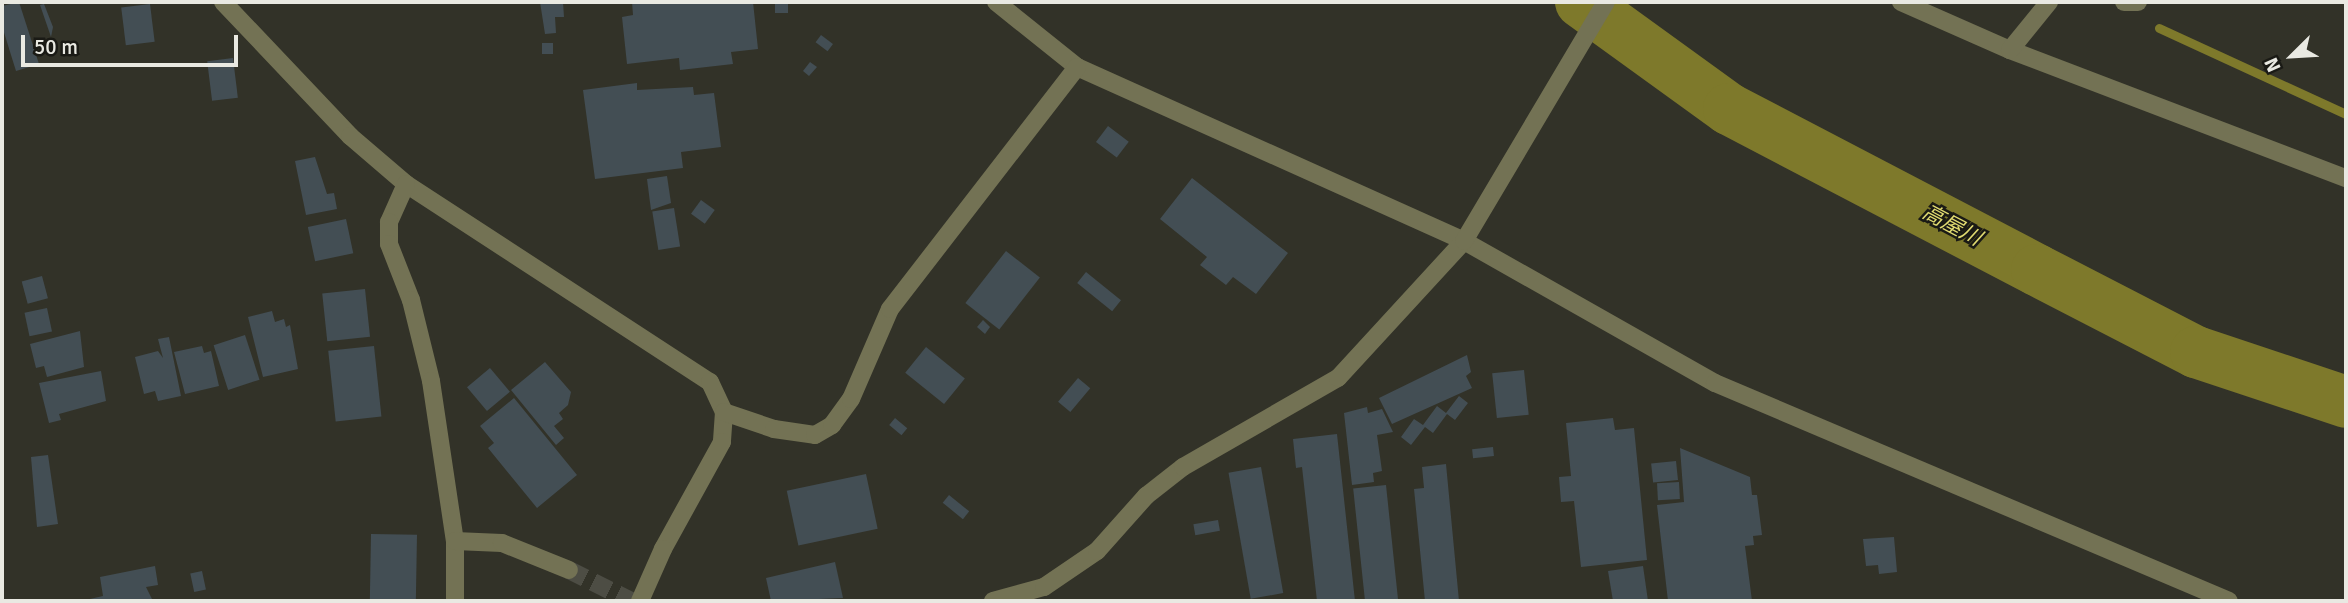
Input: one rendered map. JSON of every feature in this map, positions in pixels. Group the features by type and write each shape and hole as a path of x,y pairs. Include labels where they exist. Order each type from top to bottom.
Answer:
{"street":[{"path":"223,2 350,135 406,184 710,382 724,412 722,442 663,549 640,601"},
{"path":"996,2 1077,67 1466,236 1715,383 2229,601"},
{"path":"993,601 1044,587 1097,551 1146,496 1183,467 1338,378 1466,236 1606,2"},
{"path":"1901,2 2010,50 2346,178"},
{"path":"2010,50 2049,2"},
{"path":"2124,2 2138,2"},
{"path":"724,412 774,429 815,435 832,425 851,399 890,309 1077,67"},
{"path":"406,184 389,222 390,244 411,300 431,380 455,541 455,601"},
{"path":"455,541 502,543 569,570"}],"building":[{"path":"19,2 39,64 16,71 2,26 2,6"},
{"path":"540,2 563,2 564,17 555,17 556,33 545,34"},
{"path":"632,2 753,2 758,49 731,52 733,64 680,70 679,58 627,64 622,17 633,15"},
{"path":"775,2 788,2 788,13 775,13"},
{"path":"44,4 53,27 51,37 40,5"},
{"path":"150,4 155,42 126,45 121,8"},
{"path":"821,35 833,44 828,51 816,42"},
{"path":"542,43 553,43 553,54 542,54"},
{"path":"233,58 238,98 212,101 207,61"},
{"path":"810,62 817,67 809,76 803,71"},
{"path":"637,83 637,90 693,87 694,95 714,93 721,147 681,152 683,168 595,179 583,90"},
{"path":"1108,126 1129,142 1117,158 1096,142"},
{"path":"315,157 327,194 334,193 337,209 306,215 295,161"},
{"path":"667,176 671,203 651,210 647,179"},
{"path":"1192,178 1288,253 1256,294 1233,277 1226,285 1200,265 1207,257 1160,219"},
{"path":"701,200 715,210 705,224 691,214"},
{"path":"674,208 680,247 658,250 652,211"},
{"path":"346,219 353,253 315,261 308,227"},
{"path":"1006,251 1040,277 999,329 965,303"},
{"path":"1086,272 1121,300 1112,311 1077,283"},
{"path":"42,276 48,298 28,304 22,281"},
{"path":"365,289 370,337 327,341 322,293"},
{"path":"47,308 52,331 29,336 25,313"},
{"path":"272,311 275,322 284,319 286,327 290,325 298,369 263,377 248,317"},
{"path":"983,320 990,327 985,334 977,327"},
{"path":"80,331 84,367 47,377 44,366 36,368 30,344"},
{"path":"245,335 260,380 228,390 214,345"},
{"path":"169,337 181,396 158,401 155,391 144,394 135,357 158,351 163,358 158,339"},
{"path":"202,346 204,353 211,351 219,386 185,394 174,352"},
{"path":"374,346 381,417 336,421 328,351"},
{"path":"926,347 965,378 944,404 905,373"},
{"path":"1467,355 1471,372 1466,376 1472,388 1392,424 1379,398"},
{"path":"545,362 571,392 568,405 559,413 563,419 554,426 564,438 556,445 511,390"},
{"path":"490,368 510,392 487,411 467,387"},
{"path":"1524,370 1529,415 1497,418 1492,373"},
{"path":"101,371 106,401 59,414 61,420 49,423 39,383"},
{"path":"1078,378 1090,388 1070,412 1058,402"},
{"path":"1459,396 1468,403 1455,420 1447,414 1433,433 1425,427 1411,445 1401,437 1414,419 1423,425 1437,406 1446,413"},
{"path":"514,398 577,475 537,508 488,448 494,443 480,426"},
{"path":"1367,407 1368,413 1382,409 1393,432 1377,435 1382,471 1373,473 1374,482 1352,485 1344,413"},
{"path":"895,418 907,428 901,435 889,425"},
{"path":"1613,418 1615,430 1634,428 1647,560 1581,567 1574,501 1561,502 1559,477 1571,476 1566,423"},
{"path":"1337,434 1355,601 1317,601 1302,467 1296,468 1293,439"},
{"path":"1493,447 1494,456 1473,458 1472,449"},
{"path":"1680,448 1750,477 1752,495 1757,495 1762,535 1753,536 1754,545 1745,546 1752,601 1668,601 1657,505 1684,502"},
{"path":"48,455 58,524 37,527 31,457"},
{"path":"1676,461 1678,480 1653,483 1651,464"},
{"path":"1446,464 1459,601 1425,601 1414,489 1424,488 1422,467"},
{"path":"1261,467 1283,593 1251,599 1229,473"},
{"path":"866,474 878,529 798,546 787,491"},
{"path":"1679,482 1680,499 1658,500 1657,483"},
{"path":"1386,485 1398,601 1365,601 1353,488"},
{"path":"949,495 969,511 963,519 943,503"},
{"path":"1218,520 1220,531 1195,535 1193,524"},
{"path":"371,534 417,535 416,601 370,601"},
{"path":"1894,537 1897,572 1879,574 1878,565 1866,566 1863,539"},
{"path":"835,562 843,598 771,601 766,578"},
{"path":"155,566 158,585 146,587 153,601 81,601 103,596 100,577"},
{"path":"1643,566 1648,601 1613,601 1608,571"},
{"path":"202,571 206,590 194,592 190,573"}],"waterway":[{"name":"高屋川","path":"1581,2 1729,109 2196,352 2346,402"},
{"path":"2159,28 2346,114"}],"tunnel":[{"path":"569,570 631,601"}]}
